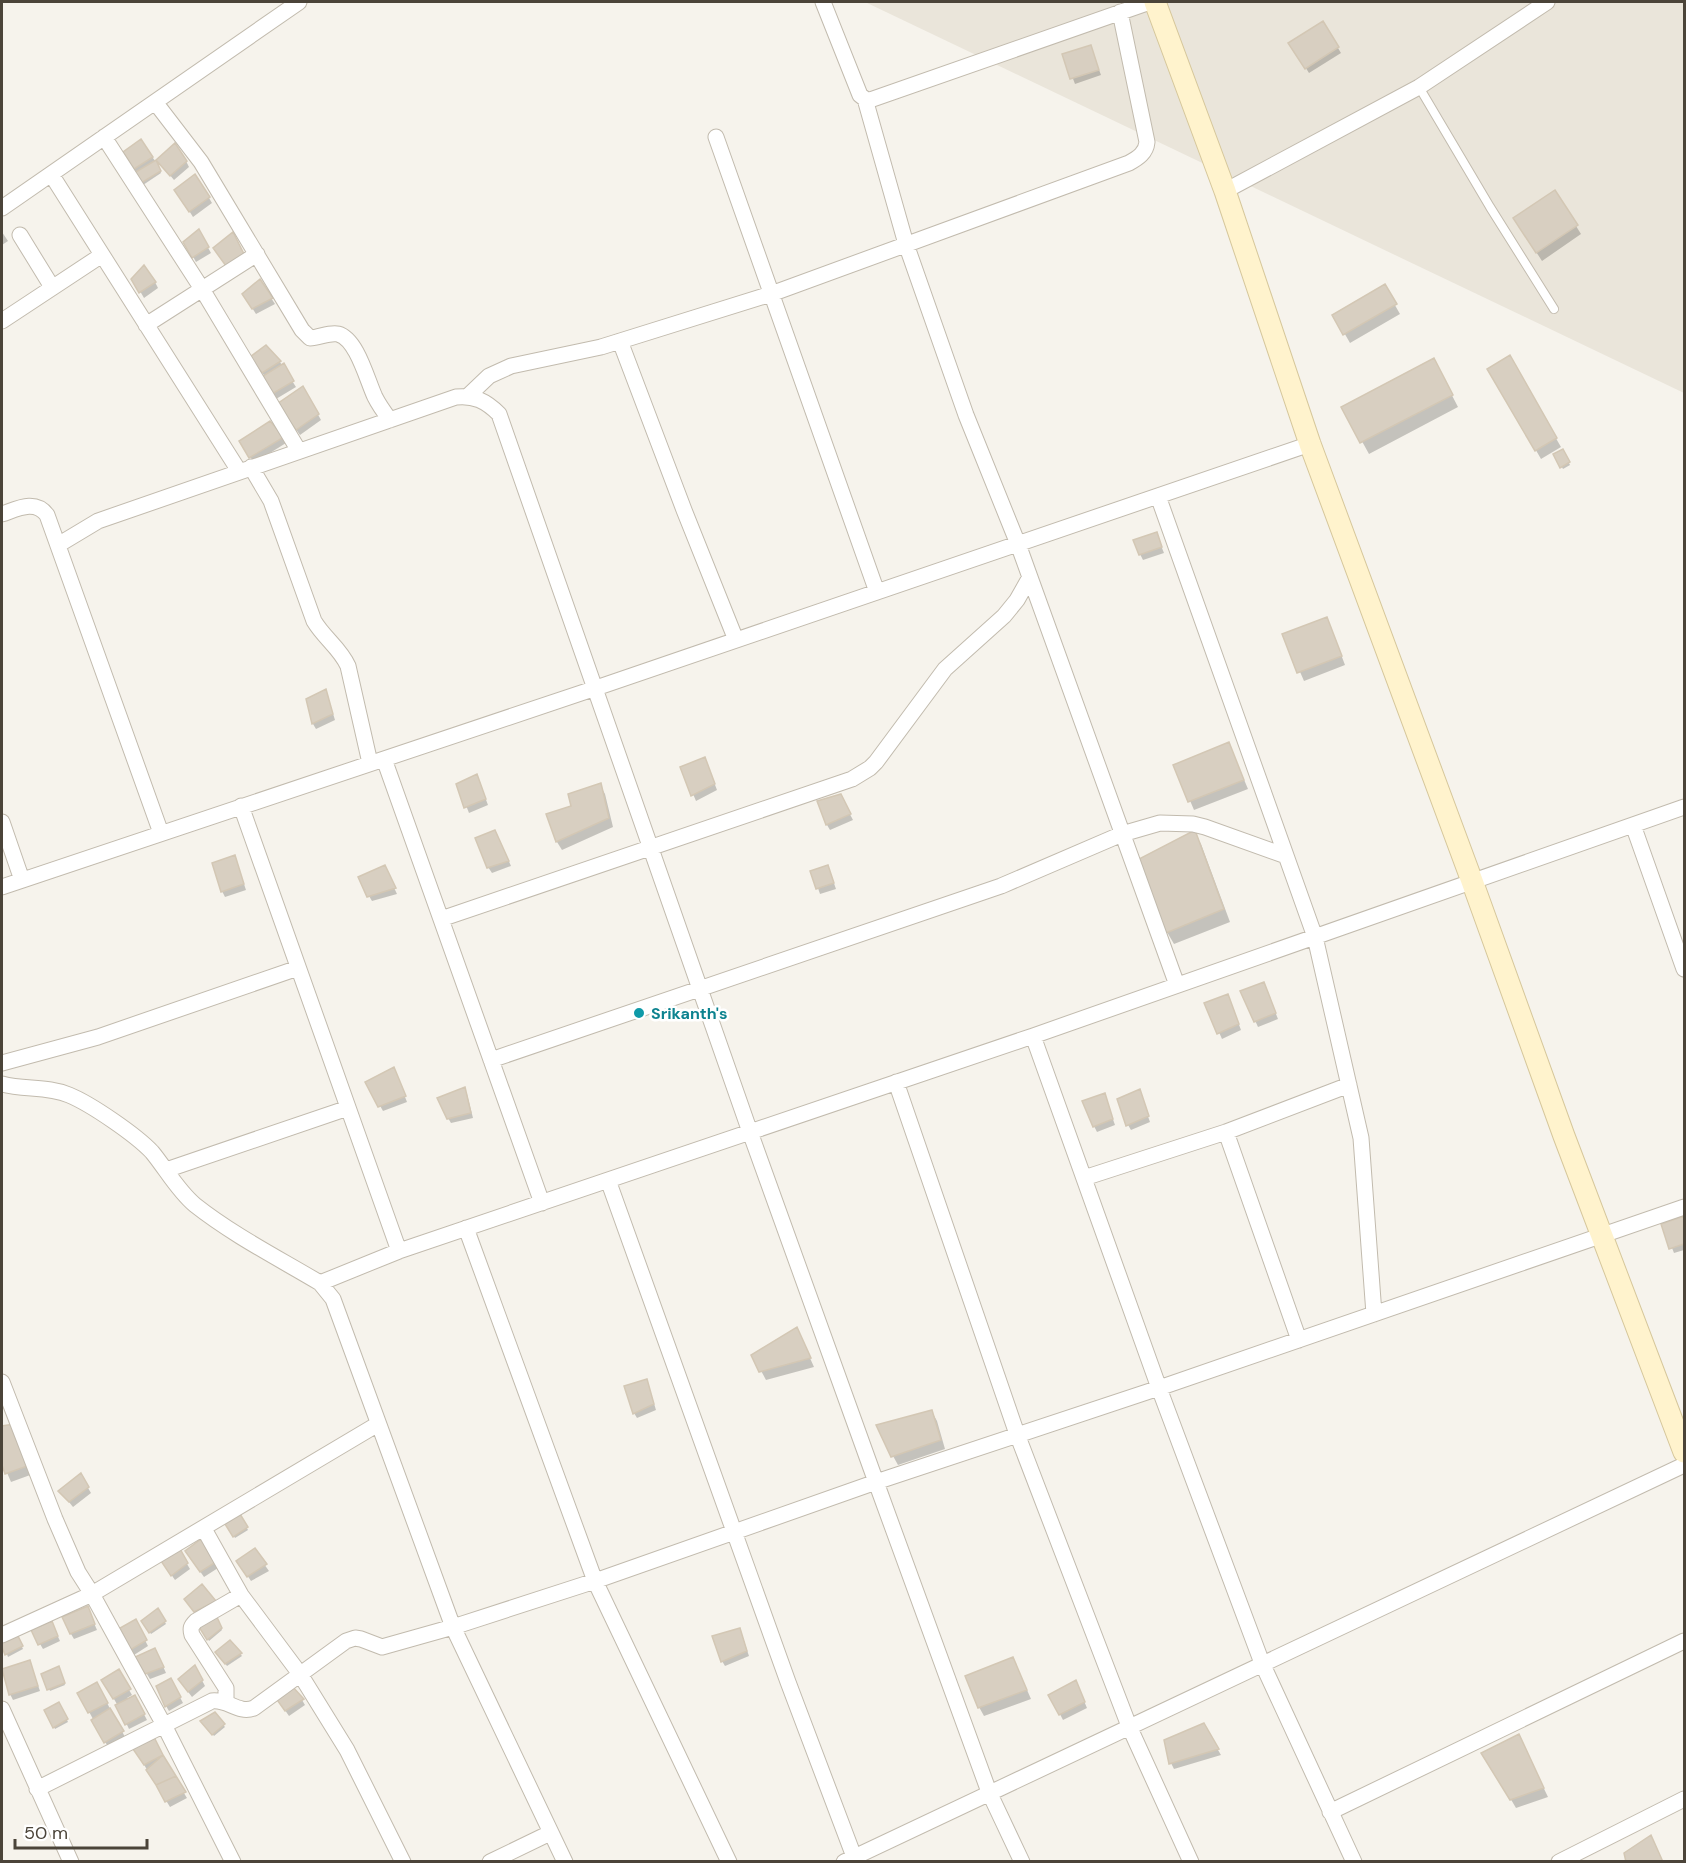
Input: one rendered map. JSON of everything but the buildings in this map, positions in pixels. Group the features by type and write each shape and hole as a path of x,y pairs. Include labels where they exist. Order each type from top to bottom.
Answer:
{"main road":[{"path":"1153,2 1225,191 1310,444 1473,881 1564,1136 1684,1452"}],"street":[{"path":"2,208 299,2"},
{"path":"823,2 860,95 865,99 906,244 966,415 1018,544 1177,986"},
{"path":"865,99 876,99 1153,2"},
{"path":"1225,191 1419,87 1547,2"},
{"path":"468,396 489,376 511,366 601,347 771,294 1118,167 1139,157 1147,147 1147,141 1120,12"},
{"path":"155,102 201,162 307,336 314,338 333,333 339,334 350,342 357,352 375,397 390,420"},
{"path":"104,137 202,289 299,451"},
{"path":"716,137 877,592"},
{"path":"51,174 146,325 245,469 271,501 314,621 340,652 348,666 377,761 441,919 542,1203"},
{"path":"20,235 52,287"},
{"path":"146,325 256,254"},
{"path":"2,321 102,255"},
{"path":"620,341 736,640"},
{"path":"58,545 98,521 456,397 468,396 487,403 499,414 750,1132 876,1482 989,1792 1022,1862"},
{"path":"2,887 596,688 1310,444"},
{"path":"1158,496 1315,937 1363,1152 1374,1314"},
{"path":"2,514 37,506 47,515 161,833"},
{"path":"441,919 852,779 870,768 945,669 1011,609 1029,577"},
{"path":"241,806 399,1251"},
{"path":"320,1282 399,1251 1033,1036 1684,807"},
{"path":"2,822 22,880"},
{"path":"491,1060 1001,886 1122,834 1160,823 1193,824 1286,856"},
{"path":"1633,825 1684,969"},
{"path":"2,1063 98,1037 298,969"},
{"path":"1033,1036 1159,1388 1262,1663 1354,1862"},
{"path":"896,1082 1017,1434 1129,1726 1191,1862"},
{"path":"2,1084 48,1089 83,1101 149,1149 194,1204 246,1239 320,1282 333,1299 453,1627 565,1862"},
{"path":"1084,1178 1226,1132 1349,1085"},
{"path":"166,1170 348,1108"},
{"path":"1226,1132 1299,1340"},
{"path":"608,1180 851,1860 989,1792 1684,1465"},
{"path":"37,1790 212,1701 226,1702 240,1710 254,1708 346,1641 361,1639 382,1647 453,1627 595,1581 876,1482 1159,1388 1684,1207"},
{"path":"466,1228 595,1581 729,1862"},
{"path":"2,1382 78,1572 164,1725 233,1862"},
{"path":"2,1635 92,1594 378,1424"},
{"path":"204,1529 241,1595 300,1674 347,1750 403,1862"},
{"path":"226,1702 226,1688 191,1630 196,1621 241,1595"},
{"path":"1330,1812 1684,1641"},
{"path":"2,1709 71,1862"},
{"path":"1559,1862 1684,1799"},
{"path":"490,1862 550,1833"}],"lane":[{"path":"1419,87 1554,309"}],"shaded area":[{"path":"865,2 1684,2 1684,393"}],"place":[{"name":"Srikanth's","path":"639,1013"}]}
